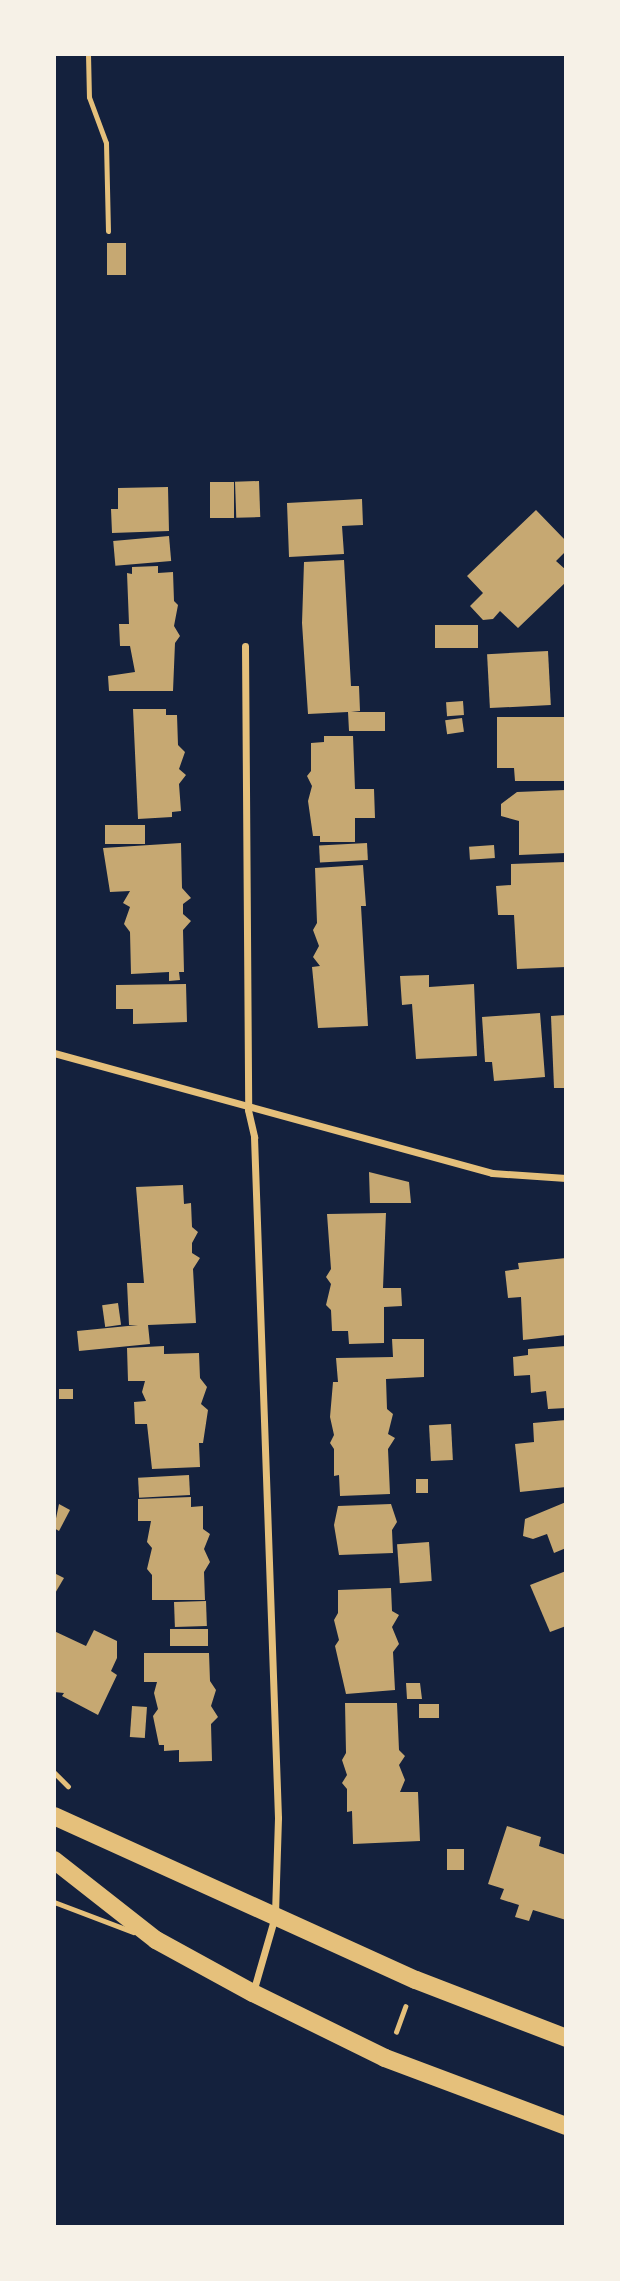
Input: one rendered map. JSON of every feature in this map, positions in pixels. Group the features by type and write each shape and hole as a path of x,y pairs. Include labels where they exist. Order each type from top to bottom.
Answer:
{"main road":[{"path":"54,1816 416,1980 566,2038"},
{"path":"54,1860 156,1940 253,1993 386,2058 566,2126"}],"street":[{"path":"245,646 248,1110 254,1138 278,1818 275,1916 253,1993"},
{"path":"54,1053 248,1110 492,1173 566,1178"}],"lane":[{"path":"88,54 89,97 106,143 108,231"},
{"path":"54,1902 156,1940"}],"path":[{"path":"386,2058 416,1980"}],"building":[{"path":"107,243 126,243 126,275 107,275"},
{"path":"259,481 260,517 236,518 235,482"},
{"path":"210,482 234,482 234,518 210,518"},
{"path":"168,487 169,531 112,533 111,509 118,509 118,488"},
{"path":"362,499 363,525 342,526 344,554 289,557 287,503"},
{"path":"536,510 566,541 566,551 556,561 566,570 566,582 518,628 500,611 493,619 483,620 470,606 483,593 467,576"},
{"path":"169,536 171,561 115,566 113,541"},
{"path":"344,560 351,686 359,686 360,711 351,712 385,712 385,731 349,731 348,712 308,714 302,623 304,562"},
{"path":"158,566 158,573 173,572 174,601 178,605 174,626 180,636 175,643 173,691 109,691 108,676 135,672 130,646 120,646 119,624 129,624 127,573 132,574 132,567"},
{"path":"435,625 478,625 478,648 435,648"},
{"path":"548,651 551,705 490,708 487,654"},
{"path":"463,701 464,715 447,716 446,702"},
{"path":"133,709 166,709 166,715 177,715 178,745 185,752 179,769 186,775 179,784 181,811 172,812 172,817 138,819"},
{"path":"497,717 566,717 566,781 515,781 514,768 497,768"},
{"path":"462,718 464,732 447,734 445,720"},
{"path":"324,736 353,736 355,789 374,789 375,818 355,818 355,842 320,842 320,836 313,836 308,801 312,786 307,776 311,771 311,743 324,742"},
{"path":"566,790 566,853 519,855 519,821 501,816 501,804 517,792"},
{"path":"105,825 145,825 145,844 105,844"},
{"path":"181,843 182,888 191,898 183,904 183,914 191,921 183,930 184,972 179,972 180,980 169,981 169,972 131,974 130,932 124,924 130,907 123,903 130,891 110,892 103,848"},
{"path":"367,843 368,860 320,862 319,846"},
{"path":"494,845 495,858 470,860 469,847"},
{"path":"566,862 566,967 517,969 514,915 498,915 496,886 511,885 511,864"},
{"path":"363,865 366,906 361,906 368,1026 318,1028 312,967 320,966 313,957 319,946 313,930 317,923 315,868"},
{"path":"429,975 429,987 474,984 477,1056 416,1059 412,1004 402,1005 400,976"},
{"path":"186,984 187,1022 133,1024 133,1009 116,1009 116,985"},
{"path":"540,1013 545,1077 494,1081 492,1062 485,1062 482,1017"},
{"path":"566,1015 566,1088 554,1088 551,1016"},
{"path":"369,1172 409,1182 411,1203 370,1203"},
{"path":"183,1185 184,1204 191,1203 192,1227 198,1232 192,1243 192,1253 200,1258 193,1269 196,1323 148,1325 150,1344 79,1351 77,1331 138,1325 129,1325 127,1283 144,1283 136,1187"},
{"path":"386,1213 383,1288 401,1288 402,1306 384,1307 384,1343 349,1344 348,1331 332,1331 331,1310 326,1305 331,1284 326,1277 331,1269 327,1214"},
{"path":"566,1258 566,1335 523,1340 521,1297 508,1298 505,1271 519,1269 518,1263"},
{"path":"118,1303 121,1325 105,1327 102,1305"},
{"path":"392,1339 424,1339 424,1377 386,1379 387,1409 393,1414 388,1434 395,1438 388,1449 390,1494 340,1496 339,1475 334,1476 334,1449 330,1443 334,1435 330,1417 333,1382 338,1382 336,1358 393,1357"},
{"path":"164,1346 164,1354 199,1353 200,1378 207,1387 201,1404 208,1410 203,1443 199,1443 200,1467 152,1469 147,1424 135,1424 134,1402 146,1401 142,1392 145,1381 128,1381 127,1348"},
{"path":"566,1346 566,1408 548,1409 546,1391 531,1393 530,1375 514,1376 513,1357 528,1355 528,1349"},
{"path":"59,1389 73,1389 73,1399 59,1399"},
{"path":"566,1420 566,1487 520,1492 515,1444 534,1442 533,1423"},
{"path":"451,1424 453,1460 431,1461 429,1425"},
{"path":"189,1475 190,1495 139,1498 138,1478"},
{"path":"416,1479 428,1479 428,1493 416,1493"},
{"path":"191,1497 191,1507 203,1506 203,1529 210,1534 204,1549 210,1562 204,1572 205,1600 152,1600 152,1575 147,1569 152,1548 147,1542 151,1521 138,1521 138,1499"},
{"path":"566,1502 566,1548 554,1553 547,1534 533,1539 523,1536 525,1519"},
{"path":"59,1504 70,1510 59,1531 54,1528"},
{"path":"391,1504 397,1522 392,1530 393,1553 339,1555 334,1525 338,1506"},
{"path":"429,1542 432,1581 400,1583 397,1544"},
{"path":"566,1571 566,1626 550,1632 530,1585"},
{"path":"54,1573 64,1578 54,1595"},
{"path":"391,1588 392,1611 399,1615 392,1627 399,1644 393,1652 395,1690 346,1694 335,1646 339,1640 334,1620 338,1613 338,1590"},
{"path":"206,1601 207,1626 175,1627 174,1602"},
{"path":"170,1629 208,1629 208,1646 170,1646"},
{"path":"94,1630 117,1641 117,1658 111,1671 117,1675 98,1715 62,1696 64,1693 54,1692 54,1631 86,1646"},
{"path":"144,1653 209,1653 210,1681 216,1690 211,1706 218,1717 211,1724 212,1761 179,1762 179,1750 164,1751 164,1745 159,1745 153,1716 158,1709 154,1693 157,1682 144,1682"},
{"path":"406,1683 420,1683 422,1699 407,1699"},
{"path":"345,1703 397,1703 399,1750 405,1756 399,1765 405,1780 400,1792 418,1792 420,1841 353,1844 352,1811 347,1812 347,1789 342,1783 347,1775 342,1760 346,1753"},
{"path":"419,1704 439,1704 439,1718 419,1718"},
{"path":"132,1706 147,1707 145,1738 130,1737"},
{"path":"507,1826 541,1837 539,1846 566,1855 566,1920 533,1910 529,1921 515,1917 519,1905 500,1899 504,1889 488,1884"},
{"path":"447,1849 464,1849 464,1870 447,1870"}]}
